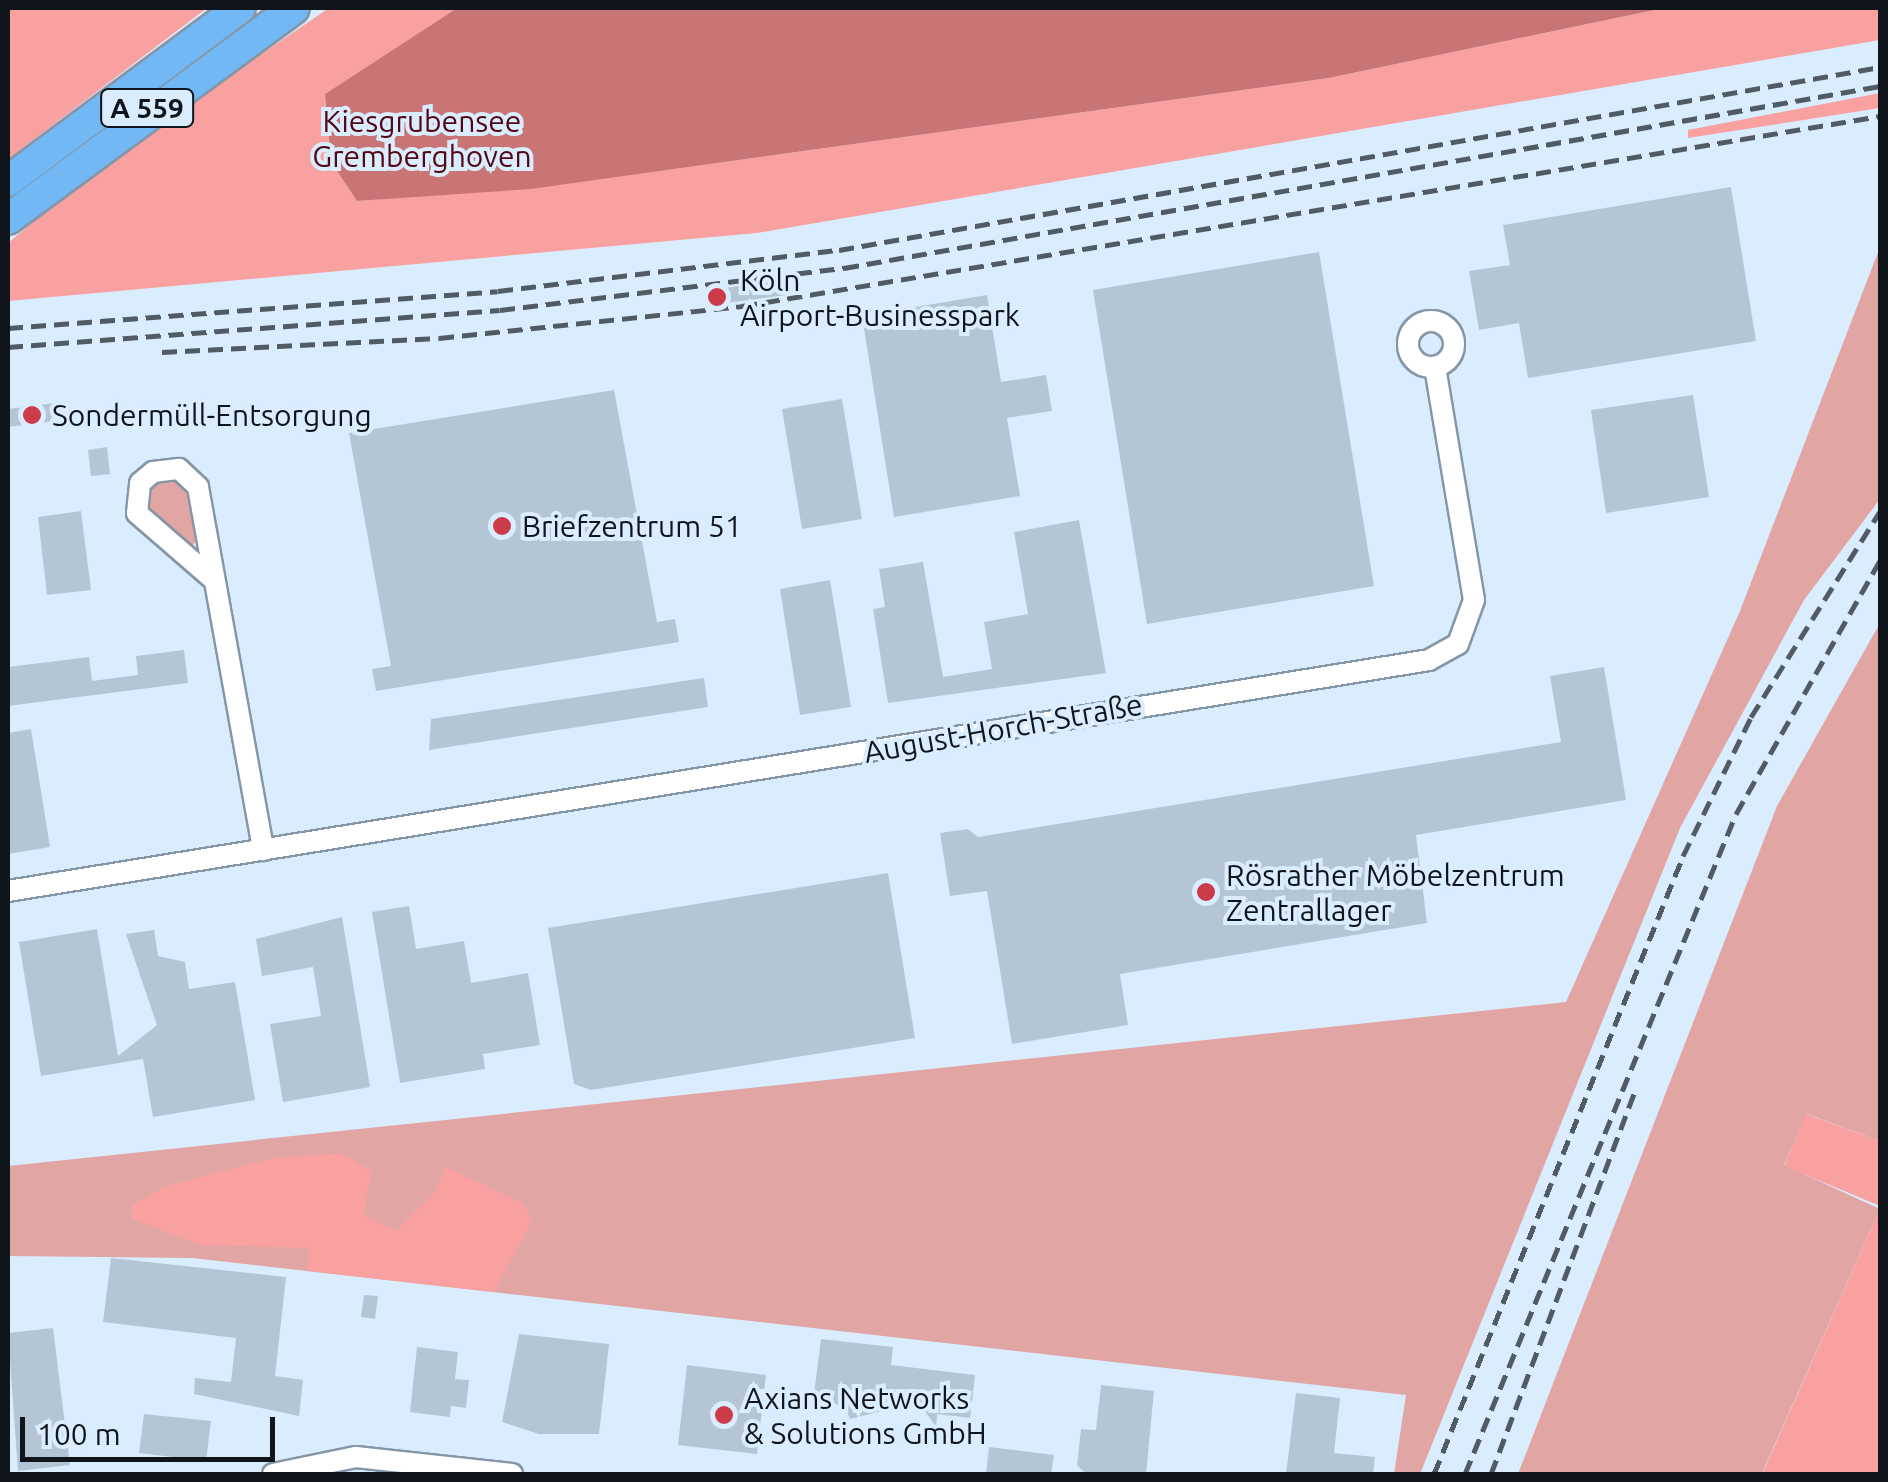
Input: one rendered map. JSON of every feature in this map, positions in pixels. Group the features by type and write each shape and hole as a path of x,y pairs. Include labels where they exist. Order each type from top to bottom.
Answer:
{"highway":[{"name":"A 559","path":"8,181 240,8"},
{"name":"A 559","path":"8,218 294,8"}],"street":[{"name":"August-Horch-Straße","path":"8,891 1444,654 1468,630 1474,600 1435,367"},
{"path":"214,580 136,513 140,484 153,472 179,470 198,487 264,850"},
{"path":"273,1474 356,1456 512,1474"}],"shaded area":[{"path":"8,8 207,8 8,159"},
{"path":"329,8 457,8 325,94 331,162 357,201 558,185 1329,78 1664,8 1880,8 1880,40 757,233 8,301 8,243 123,148"},
{"path":"457,8 1664,8 1329,78 531,189 357,201 331,162 325,94"},
{"path":"1880,93 1880,108 1688,138 1688,130"},
{"path":"1880,247 1880,499 1804,600 1680,828 1420,1474 1394,1474 1406,1395 192,1258 8,1256 8,1166 1566,1002 1740,611"},
{"path":"173,479 189,489 199,538 192,546 145,508 153,484"},
{"path":"1880,623 1880,1141 1807,1114 1784,1165 1880,1209 1762,1473 1518,1474 1777,806"},
{"path":"1806,1114 1880,1141 1880,1206 1784,1166"},
{"path":"341,1153 371,1171 364,1215 396,1231 434,1194 446,1167 523,1203 532,1222 493,1292 307,1271 309,1248 201,1245 132,1219 131,1206 164,1187 268,1159"},
{"path":"1880,1209 1880,1474 1756,1474 1763,1472"}],"building":[{"path":"1731,187 1756,341 1528,378 1519,323 1479,330 1469,271 1510,265 1503,225"},
{"path":"1319,252 1374,586 1147,624 1093,290"},
{"path":"792,279 794,294 710,305 708,290"},
{"path":"987,295 1001,382 1046,375 1052,411 1007,418 1020,496 894,517 862,316"},
{"name":"Briefzentrum 51","path":"614,390 657,622 675,619 679,642 376,691 372,669 391,666 349,433"},
{"path":"1693,395 1709,497 1606,513 1591,410"},
{"path":"842,399 862,519 802,529 782,409"},
{"name":"Sondermüll-Entsorgung","path":"55,403 57,421 8,427 8,409"},
{"path":"107,447 110,474 91,476 88,450"},
{"path":"81,511 91,590 47,595 38,517"},
{"path":"1079,520 1106,673 888,703 873,609 885,607 879,569 923,562 943,677 992,669 984,622 1028,614 1014,532"},
{"path":"830,580 851,707 800,715 780,589"},
{"path":"184,650 188,683 8,706 8,667 89,657 92,681 138,675 136,656"},
{"name":"Rösrather Möbelzentrum Zentrallager","path":"1604,667 1626,800 1416,835 1427,923 1120,974 1128,1025 1012,1044 987,891 950,896 940,833 968,829 978,837 1561,742 1550,676"},
{"path":"704,678 708,707 429,750 431,719"},
{"path":"31,729 50,847 8,854 8,733"},
{"path":"888,873 915,1038 591,1090 574,1084 548,928"},
{"path":"409,906 416,949 464,941 471,983 528,973 540,1045 483,1054 485,1069 400,1083 372,912"},
{"path":"342,917 370,1087 283,1102 270,1024 321,1016 313,967 262,976 256,939"},
{"path":"97,929 118,1056 157,1025 126,934 154,930 158,956 185,962 189,989 235,982 255,1100 153,1117 143,1059 41,1076 19,942"},
{"path":"111,1258 286,1277 275,1376 303,1380 299,1416 194,1394 195,1378 231,1382 236,1338 103,1322"},
{"path":"364,1295 378,1296 375,1319 361,1317"},
{"path":"53,1328 70,1465 18,1471 8,1333"},
{"path":"519,1334 609,1344 599,1434 539,1434 502,1422"},
{"path":"821,1339 893,1347 891,1365 975,1375 970,1418 937,1414 936,1427 918,1401 887,1398 886,1410 850,1419 844,1405 813,1402"},
{"path":"417,1347 458,1352 455,1379 469,1380 466,1408 451,1406 450,1417 410,1412"},
{"name":"Axians Networks & Solutions GmbH","path":"687,1365 766,1375 757,1454 678,1445"},
{"path":"1101,1385 1154,1391 1146,1474 1086,1474 1077,1465 1081,1429 1096,1430"},
{"path":"1296,1393 1340,1398 1334,1453 1375,1457 1373,1474 1286,1474"},
{"path":"144,1414 211,1421 206,1461 139,1453"},
{"path":"989,1447 1054,1455 1051,1474 986,1474"}],"railway":[{"path":"8,328 498,291 839,250 1880,67"},
{"path":"8,347 500,310 844,268 1880,86"},
{"path":"162,352 439,338 742,306 1880,116"},
{"path":"1434,1474 1683,856 1751,717 1880,511"},
{"path":"1465,1474 1736,814 1880,561"},
{"path":"1491,1474 1634,1093"}],"place":[{"name":"Köln Airport-Businesspark","path":"717,297"},
{"name":"Sondermüll-Entsorgung","path":"32,415"},
{"name":"Briefzentrum 51","path":"502,526"},
{"name":"Rösrather Möbelzentrum Zentrallager","path":"1206,892"},
{"name":"Axians Networks & Solutions GmbH","path":"724,1415"}],"park label":[{"name":"Kiesgrubensee Gremberghoven","path":"422,138"}]}
